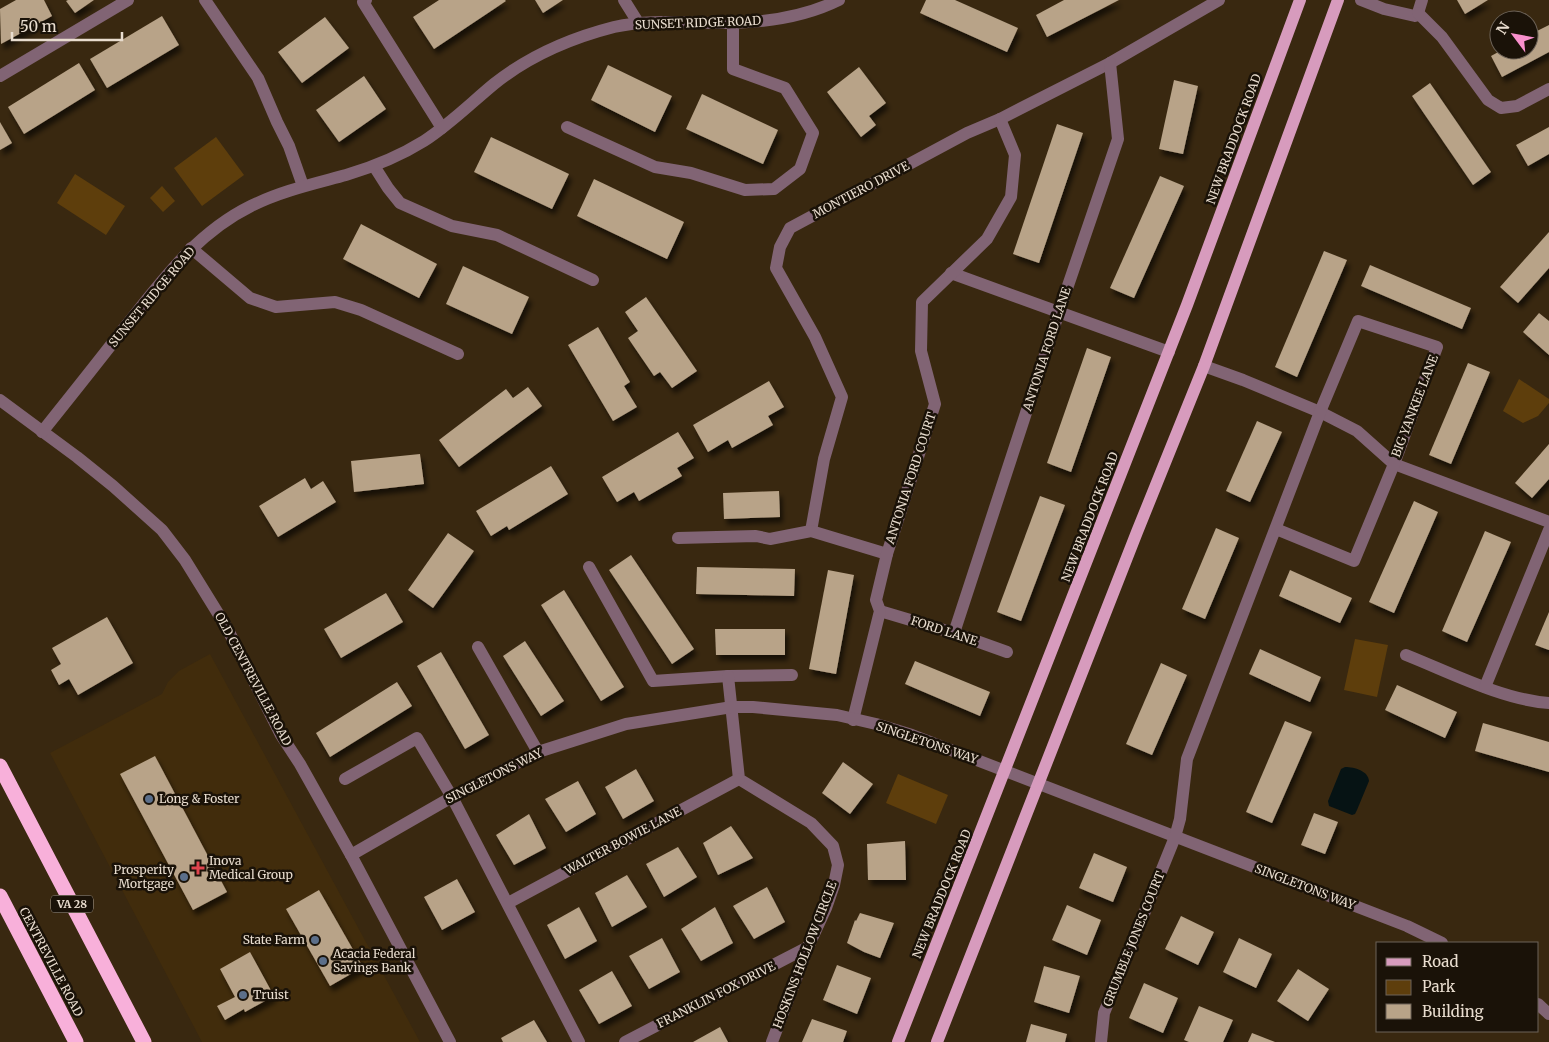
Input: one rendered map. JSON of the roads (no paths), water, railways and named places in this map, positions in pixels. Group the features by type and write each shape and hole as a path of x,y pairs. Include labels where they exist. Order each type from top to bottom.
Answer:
{"highway":[{"name":"VA 28","path":"0,766 144,1042"},
{"name":"CENTREVILLE ROAD","path":"0,896 76,1042"}],"main road":[{"path":"937,1042 1136,532 1204,366 1338,0"},
{"name":"NEW BRADDOCK ROAD","path":"898,1042 1168,352 1298,2"}],"street":[{"path":"0,76 128,0"},
{"path":"205,0 258,78 289,146 304,186"},
{"path":"366,0 363,2 442,128"},
{"path":"624,0 640,24"},
{"name":"MONTIERO DRIVE","path":"811,531 824,459 842,396 815,337 776,268 780,247 790,228 967,133 1000,119 1110,63 1219,0"},
{"path":"1361,0 1384,10 1415,16 1418,13 1422,0"},
{"name":"SUNSET RIDGE ROAD","path":"42,432 171,270 191,248 216,227 248,207 278,194 374,166 406,152 442,128 518,67 548,50 580,37 615,27 640,24 764,21 787,17 836,1"},
{"path":"1418,13 1442,37 1488,100 1502,108 1517,106 1549,89"},
{"path":"567,127 655,167 691,173 745,190 774,189 800,170 812,133 785,88 733,68 733,23"},
{"name":"ANTONIA FORD LANE","path":"954,633 1118,139 1110,63"},
{"name":"ANTONIA FORD COURT","path":"853,720 880,611 876,600 887,554 935,404 921,351 922,302 987,240 1011,197 1015,155 1000,119"},
{"path":"374,166 400,203 452,226 497,235 593,280"},
{"path":"191,248 250,298 276,307 335,302 361,310 458,354"},
{"path":"951,273 1168,352"},
{"name":"BIG YANKEE LANE","path":"1175,837 1180,819 1187,759 1320,412 1358,320 1437,347 1394,464 1354,561 1276,528"},
{"path":"1204,366 1244,380 1320,412 1357,431 1394,464 1549,522"},
{"name":"OLD CENTREVILLE ROAD","path":"0,400 77,457 152,520 185,560 227,628 281,735 300,764 351,854 450,1042"},
{"path":"1485,686 1549,530"},
{"path":"678,538 756,536 770,539 811,531 887,554"},
{"path":"589,567 653,681 728,676 792,675"},
{"name":"FORD LANE","path":"880,611 954,633 1007,652"},
{"path":"478,647 538,752"},
{"path":"1406,655 1531,702 1549,702"},
{"path":"728,676 739,779"},
{"name":"SINGLETONS WAY","path":"351,854 452,797 538,752 626,724 732,707 811,712 837,715 912,735 1407,926 1440,942"},
{"path":"345,779 417,738 452,797 579,1042"},
{"name":"WALTER BOWIE LANE","path":"508,903 739,779"},
{"name":"HOSKINS HOLLOW CIRCLE","path":"739,779 811,823 833,846 838,865 834,885 826,908 808,948 772,1042"},
{"name":"GRUMBLE JONES COURT","path":"1100,1042 1104,1013 1175,837"},
{"name":"FRANKLIN FOX DRIVE","path":"625,1042 808,948"},
{"path":"1539,1005 1549,1014"}],"place":[{"name":"Long & Foster","path":"149,799"},
{"name":"Inova Medical Group","path":"198,868"},
{"name":"Prosperity Mortgage","path":"184,877"},
{"name":"State Farm","path":"315,940"},
{"name":"Acacia Federal Savings Bank","path":"323,961"},
{"name":"Truist","path":"243,995"}]}
